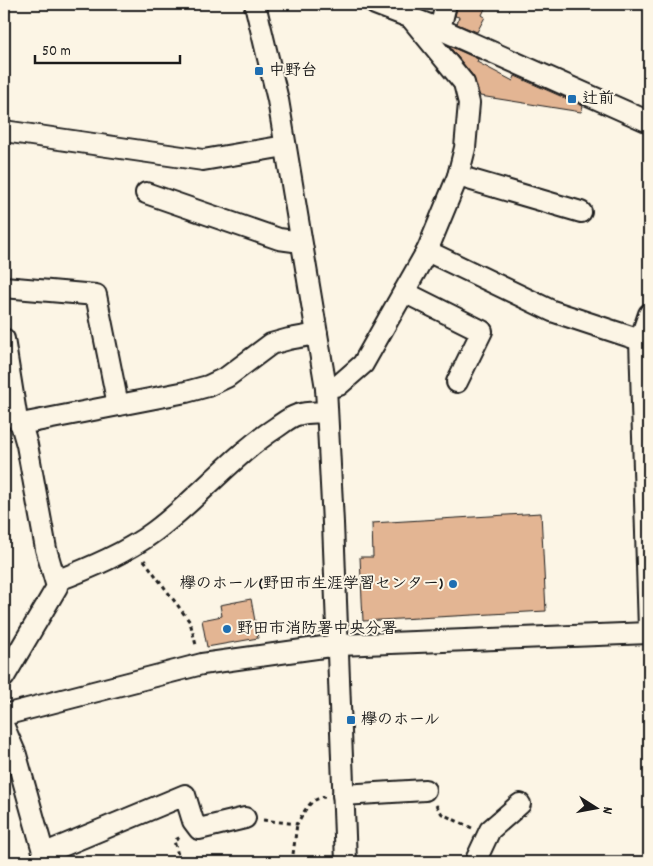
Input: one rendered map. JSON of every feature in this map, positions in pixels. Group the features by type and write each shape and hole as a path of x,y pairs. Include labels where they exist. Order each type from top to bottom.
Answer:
{"street":[{"path":"255,4 278,100 326,388 346,862"},
{"path":"375,4 440,29 649,122"},
{"path":"440,29 446,4"},
{"path":"326,388 339,385 363,364 427,250 458,176 465,148 469,103 464,83 410,17"},
{"path":"4,131 202,160 285,146"},
{"path":"458,176 581,212"},
{"path":"146,193 279,239 301,242"},
{"path":"427,250 552,311 645,341"},
{"path":"4,287 96,295 118,405"},
{"path":"404,292 482,331 457,382"},
{"path":"649,314 645,341 649,629"},
{"path":"14,423 118,405 208,386 228,377 271,344 317,334"},
{"path":"4,339 14,423 27,445 46,549 57,587 4,677"},
{"path":"56,581 133,546 170,520 233,461 268,433 296,415 316,412 327,413"},
{"path":"4,715 202,664 338,645 649,633"},
{"path":"4,727 16,755 45,858 185,796 193,822 199,829 244,818"},
{"path":"343,795 425,790"},
{"path":"475,862 490,830 520,804"}],"path":[{"path":"133,546 190,622 202,664"},
{"path":"425,790 442,814 487,836"},
{"path":"292,862 297,824 307,806 320,797 343,795"},
{"path":"244,818 297,824"}],"building":[{"path":"458,4 487,4 482,15 485,17 477,32 457,24 459,17 455,16"},
{"path":"449,46 478,59 477,62 513,81 515,76 583,106 581,112 480,96 473,76"},
{"name":"欅のホール(野田市生涯学習センター)","path":"541,513 546,611 363,621 360,557 373,557 372,523"},
{"path":"251,599 258,638 207,647 202,620 222,616 220,605"}],"place":[{"name":"中野台","path":"259,71"},
{"name":"辻前","path":"572,99"},
{"name":"欅のホール(野田市生涯学習センター)","path":"453,584"},
{"name":"野田市消防署中央分署","path":"227,629"},
{"name":"欅のホール","path":"351,720"}]}
